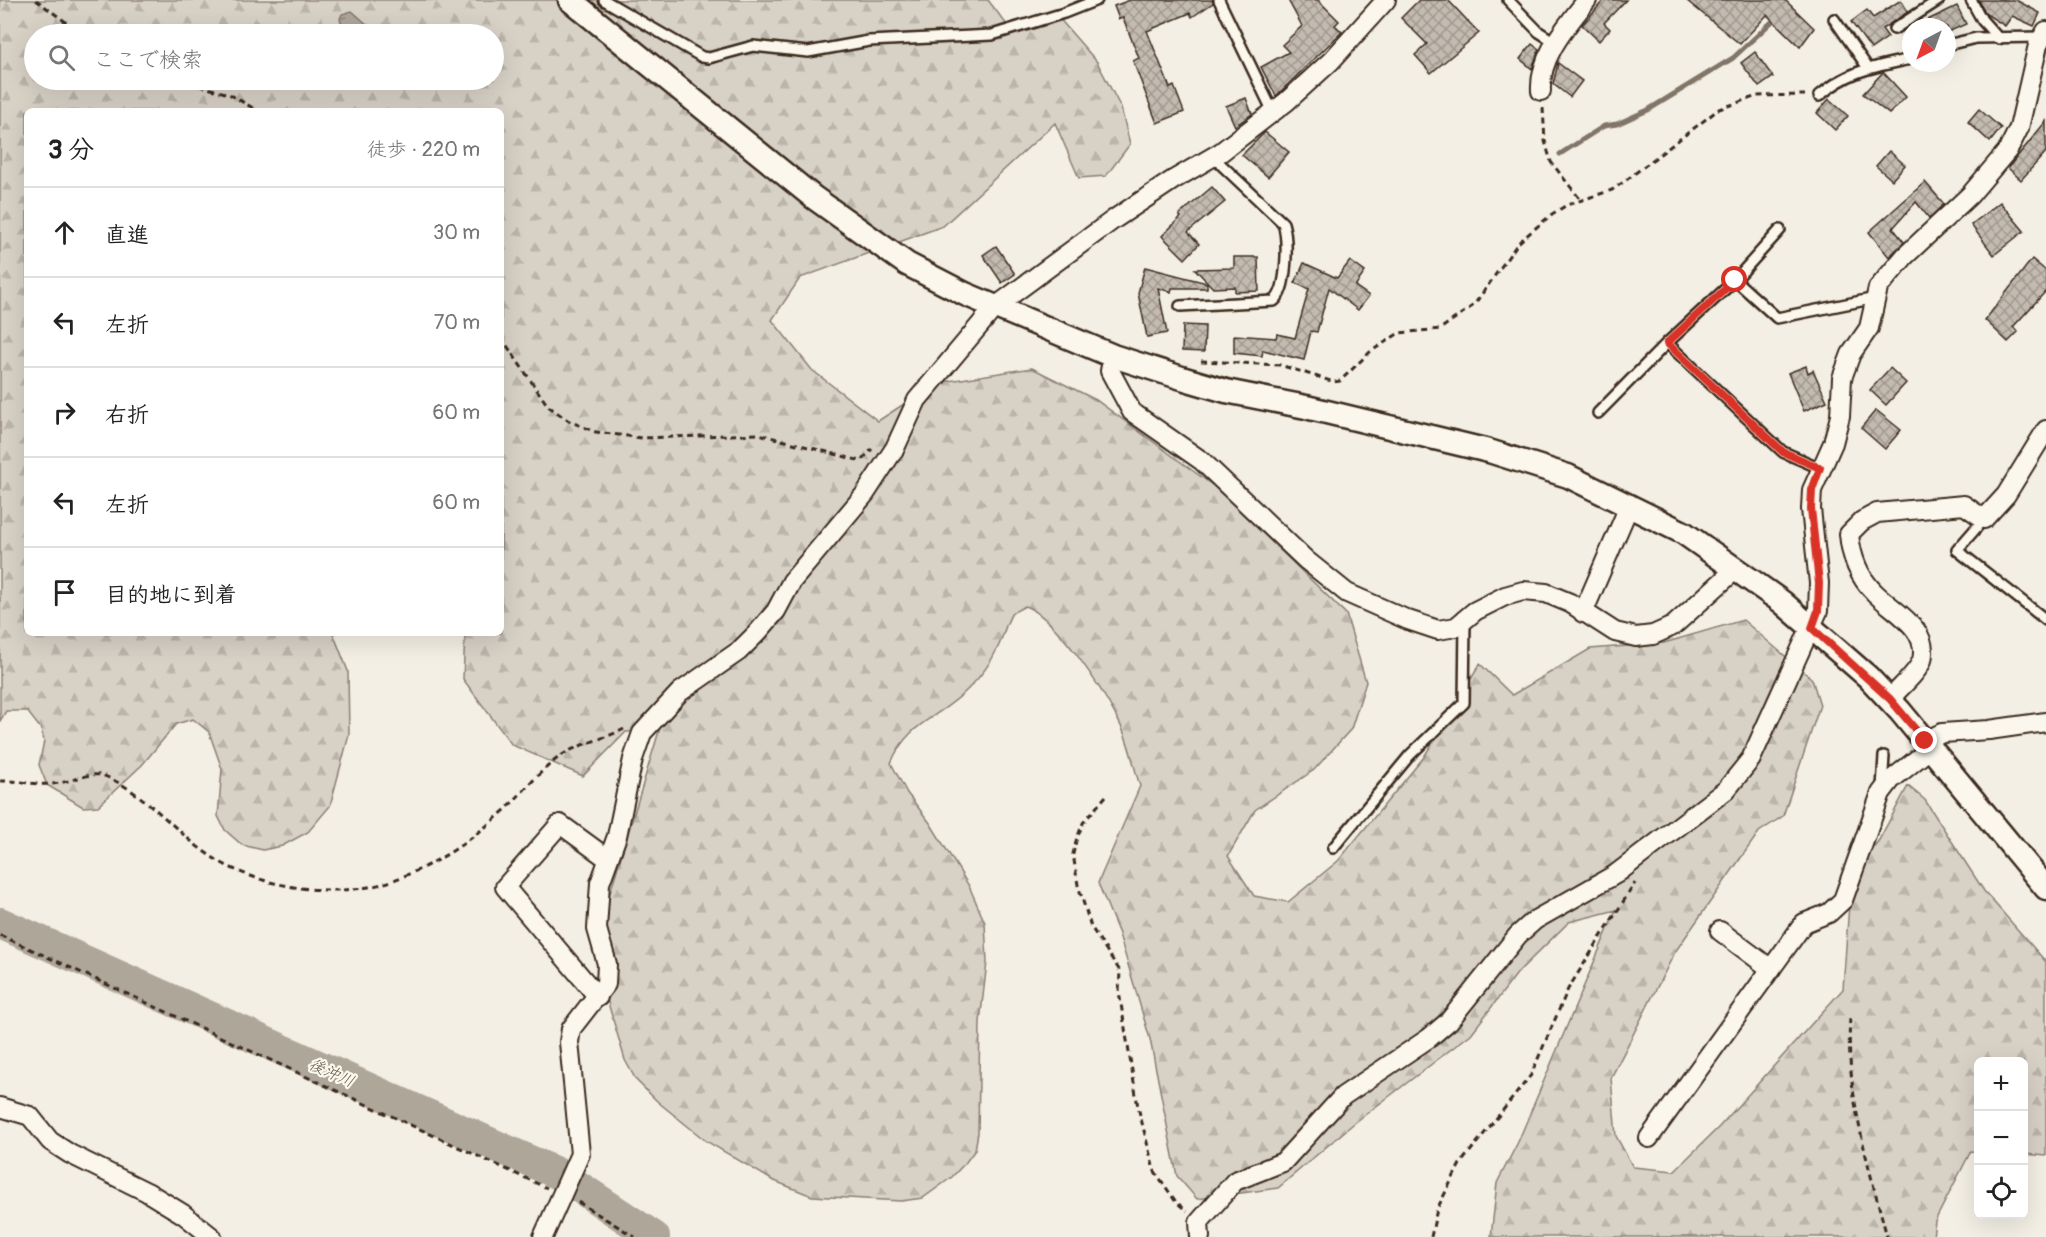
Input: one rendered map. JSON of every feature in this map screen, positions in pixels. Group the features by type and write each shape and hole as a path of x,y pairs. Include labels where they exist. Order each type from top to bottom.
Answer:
{"street":[{"path":"543,1237 580,1154 569,1042 571,1029 606,984 607,964 597,929 600,883 617,836 633,759 642,733 680,692 738,651 776,611 792,581 865,494 895,448 917,400 995,307 1113,220 1213,157 1273,112 1331,61 1386,0"},
{"path":"1541,91 1540,79 1555,42 1587,0"},
{"path":"572,1 813,196 906,264 995,307 1113,356 1226,391 1306,407 1489,451 1568,476 1684,532 1812,628 1890,699 2046,888"},
{"path":"1199,1230 1235,1181 1282,1162 1343,1096 1421,1044 1449,1021 1511,942 1535,920 1616,874 1726,790 1752,759 1818,611 1819,583 1811,509 1812,490 1833,443 1840,416 1842,378 1851,354 1869,328 1878,288 1905,256 1970,195 2008,150 2019,128 2044,34"},
{"path":"1113,356 1110,371 1132,412 1202,461 1306,560 1347,593 1438,630 1456,627 1475,611 1523,591 1546,593 1570,603 1615,632 1636,637 1653,635 1673,626 1736,569"},
{"path":"1890,699 1922,662 1923,646 1911,623 1873,592 1857,570 1849,534 1862,521 1876,513 1964,505 1984,519 2006,495 2046,430"},
{"path":"1583,613 1629,504"},
{"path":"1649,1138 1804,923 1829,913 1843,900 1881,793 1891,780 1942,733 1989,730 2046,722"},
{"path":"598,997 505,887 560,824 608,859"},
{"path":"1720,931 1771,969"},
{"path":"0,1107 30,1116 56,1145 183,1214 212,1237"}],"lane":[{"path":"604,0 702,57 709,58 753,46 808,52 870,41 992,34 1064,13 1097,0"},
{"path":"1219,0 1273,112"},
{"path":"1508,0 1539,32 1555,42"},
{"path":"1894,29 1939,0"},
{"path":"1971,0 1982,20 1999,39"},
{"path":"1834,19 1868,68"},
{"path":"1956,43 1976,38 1999,39 2044,34"},
{"path":"1819,96 1832,84 1868,68 1902,61"},
{"path":"1180,306 1274,301 1283,289 1286,232 1283,223 1213,157"},
{"path":"1598,413 1667,343 1735,280 1780,230"},
{"path":"1735,280 1777,318 1876,298"},
{"path":"1667,343 1783,452 1820,468"},
{"path":"1984,519 1957,550 2046,620"},
{"path":"1333,848 1410,755 1464,703 1465,620"},
{"path":"1881,793 1884,756"}],"path":[{"path":"36,0 68,24"},
{"path":"215,90 229,94 253,108"},
{"path":"1541,91 1545,141 1551,162 1580,199"},
{"path":"1191,361 1280,365 1327,380 1340,381 1370,352 1399,333 1440,329 1474,305 1518,243 1552,214 1580,199 1612,190 1719,109 1757,96 1819,96"},
{"path":"504,341 548,405 569,421 596,432 619,437 642,438 759,434 861,461 877,443"},
{"path":"0,781 58,784 93,775 105,776 132,792 212,857 250,876 289,886 369,888 423,868 465,844 557,758 579,746 628,727"},
{"path":"1106,796 1083,823 1076,841 1073,854 1078,885 1091,927 1120,971 1119,992 1138,1107 1154,1170 1199,1230"},
{"path":"1431,1237 1437,1209 1460,1164 1531,1075 1568,989 1636,880"},
{"path":"0,935 563,1194 602,1214 635,1237"},
{"path":"1850,1018 1848,1044 1863,1145 1887,1237"}],"green space":[{"path":"0,0 988,0 1010,29 1058,17 1097,62 1121,108 1130,144 1106,176 1079,178 1055,123 943,226 800,278 772,320 812,370 878,421 936,383 1032,368 1096,400 1215,487 1346,614 1366,682 1351,729 1314,770 1255,810 1228,856 1254,896 1288,902 1338,861 1424,757 1480,664 1512,695 1590,649 1664,643 1743,620 1812,679 1820,705 1783,816 1759,832 1675,952 1611,1078 1616,1136 1633,1167 1674,1171 1719,1127 1843,989 1851,876 1879,840 1908,786 1925,800 1984,891 2046,962 2046,1156 2028,1154 2028,1057 1974,1057 1974,1151 1971,1151 1935,1221 1933,1237 1491,1237 1497,1183 1518,1142 1616,910 1569,922 1519,971 1471,1034 1353,1124 1278,1188 1197,1199 1177,1176 1150,1039 1119,934 1098,883 1140,786 1122,727 1090,673 1051,625 1038,613 1025,606 1012,613 994,656 977,680 958,698 916,729 898,749 891,763 907,793 930,823 969,886 985,923 987,962 980,1022 978,1133 975,1150 952,1177 923,1198 901,1201 812,1196 772,1180 706,1141 658,1102 636,1080 625,1060 606,996 596,939 659,731 626,732 583,776 512,745 463,679 465,636 504,636 504,108 24,108 24,636 334,636 348,671 349,735 330,806 308,832 282,846 263,850 242,845 225,830 218,816 222,769 209,732 193,719 176,724 142,765 98,806 83,807 47,785 39,765 44,741 41,729 27,711 6,711 0,721"}],"water":[{"path":"352,11 367,24 342,24 340,19 342,14"}],"building":[{"path":"1130,0 1212,0 1213,3 1192,17 1190,13 1147,31 1170,88 1174,86 1184,112 1157,123 1133,61 1139,58 1123,18 1119,19 1114,6"},
{"path":"1288,0 1318,0 1339,21 1335,25 1342,32 1276,96 1261,67 1289,52 1282,45 1302,26"},
{"path":"1419,0 1448,0 1479,33 1431,73 1415,55 1427,44 1401,18"},
{"path":"1604,0 1626,0 1604,23 1610,29 1599,41 1582,25"},
{"path":"1686,0 1785,0 1814,28 1800,47 1767,15 1740,44"},
{"path":"1901,0 1908,12 1882,29 1888,37 1871,49 1851,22 1867,10 1873,18"},
{"path":"1979,0 2016,0 2040,13 2034,26 2012,16 2005,26 1986,14"},
{"path":"1957,6 1966,24 1956,28 1956,18 1932,18"},
{"path":"1532,44 1539,49 1532,69 1520,59"},
{"path":"1755,52 1773,77 1759,87 1741,63"},
{"path":"1558,63 1582,81 1570,97 1553,84"},
{"path":"1883,72 1906,97 1889,114 1863,94"},
{"path":"1246,98 1252,114 1235,126 1226,106"},
{"path":"1829,99 1848,116 1835,130 1817,113"},
{"path":"1979,109 2001,128 1990,142 1968,122"},
{"path":"2046,121 2046,152 2021,180 2008,168"},
{"path":"1265,132 1289,152 1268,177 1242,155"},
{"path":"1889,151 1905,165 1892,180 1876,166"},
{"path":"1925,182 1944,204 1929,218 1916,202 1893,228 1904,242 1889,257 1869,232"},
{"path":"1212,187 1225,202 1188,232 1199,244 1185,259 1162,236 1181,217 1179,215"},
{"path":"2000,202 2024,231 1994,255 1971,225"},
{"path":"996,246 1015,274 1002,283 983,255"},
{"path":"1234,257 1258,257 1259,291 1235,292 1235,287 1213,288 1195,269 1234,268"},
{"path":"2032,259 2046,271 2046,291 2013,327 2018,332 2008,342 1985,320"},
{"path":"1350,261 1365,272 1355,286 1369,296 1358,310 1329,288 1317,332 1311,331 1304,360 1263,350 1262,356 1234,353 1234,335 1276,338 1277,334 1295,338 1309,289 1295,283 1304,263 1337,278"},
{"path":"1145,267 1207,283 1207,288 1172,288 1171,292 1158,288 1167,333 1147,337 1138,293"},
{"path":"1183,325 1205,326 1204,352 1182,351"},
{"path":"1806,366 1808,373 1813,370 1827,401 1804,411 1788,373"},
{"path":"1890,368 1906,383 1886,405 1870,390"},
{"path":"1876,410 1901,430 1885,449 1861,428"}],"waterway":[{"path":"1560,154 1604,126 1617,124 1648,110 1733,58 1777,17"},
{"name":"後沖川","path":"0,923 561,1175 654,1237"}],"route":[{"path":"1735,280 1667,343 1783,452 1820,468 1812,490 1811,509 1815,528 1819,583 1818,611 1812,628 1868,677 1925,741"}]}
